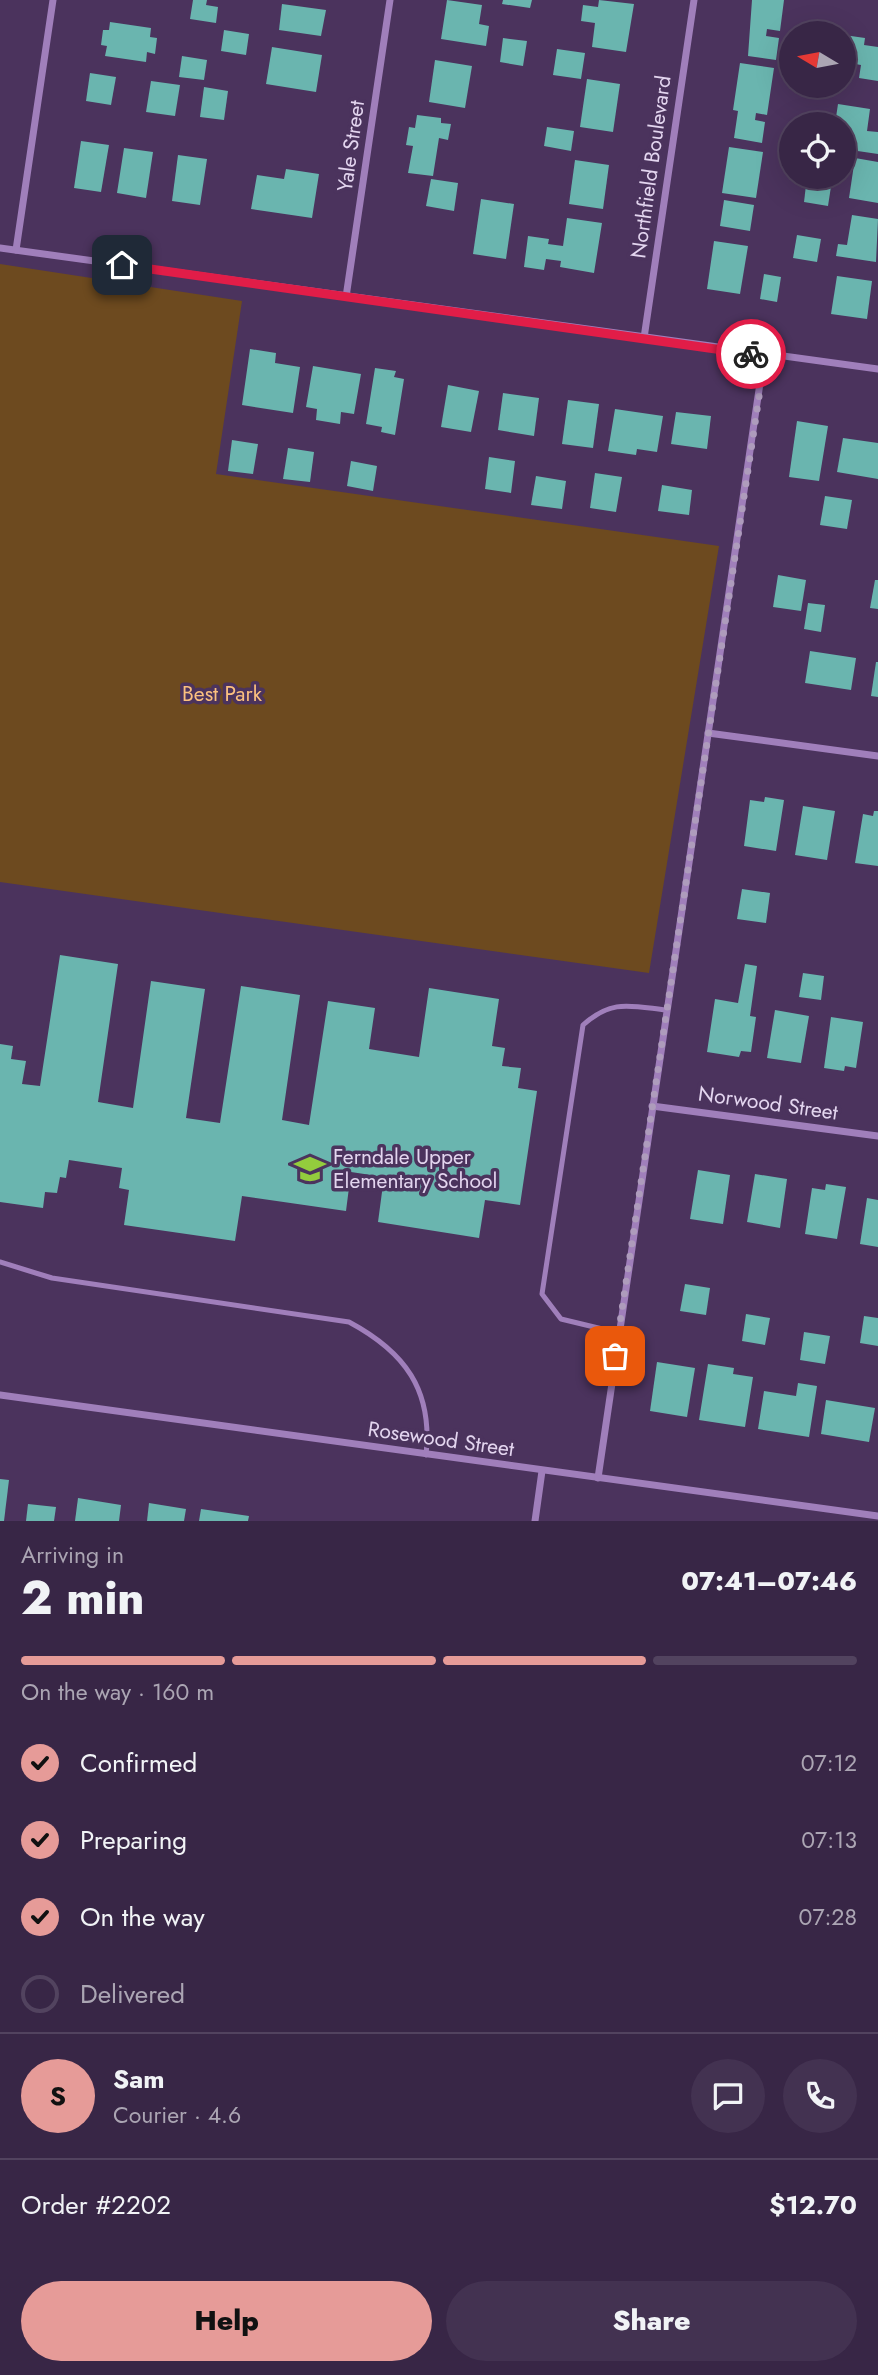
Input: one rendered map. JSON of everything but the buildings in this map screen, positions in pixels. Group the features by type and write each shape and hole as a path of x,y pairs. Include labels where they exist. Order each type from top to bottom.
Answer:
{"street":[{"path":"16,250 53,0"},
{"name":"Yale Street","path":"346,296 390,0"},
{"name":"Northfield Boulevard","path":"643,338 694,0"},
{"path":"0,248 764,356 878,369"},
{"path":"598,1478 764,356"},
{"path":"708,733 878,756"},
{"name":"Norwood Street","path":"652,1105 878,1136"},
{"name":"Rosewood Street","path":"0,1395 878,1516"},
{"path":"535,1521 542,1471"}],"lane":[{"path":"619,1333 561,1319 542,1294 583,1025 599,1010 625,1005 666,1010"},
{"path":"0,1262 52,1278 349,1322 375,1336 407,1369 420,1392 429,1424 426,1455"}],"green space":[{"name":"Best Park","path":"0,264 242,301 216,474 719,546 649,973 0,882"}],"way so far":[{"path":"615,1356 760,390 764,356 751,354"}],"place":[{"name":"Ferndale Upper Elementary School","path":"310,1169"}],"route":[{"path":"122,265 751,354"}]}
